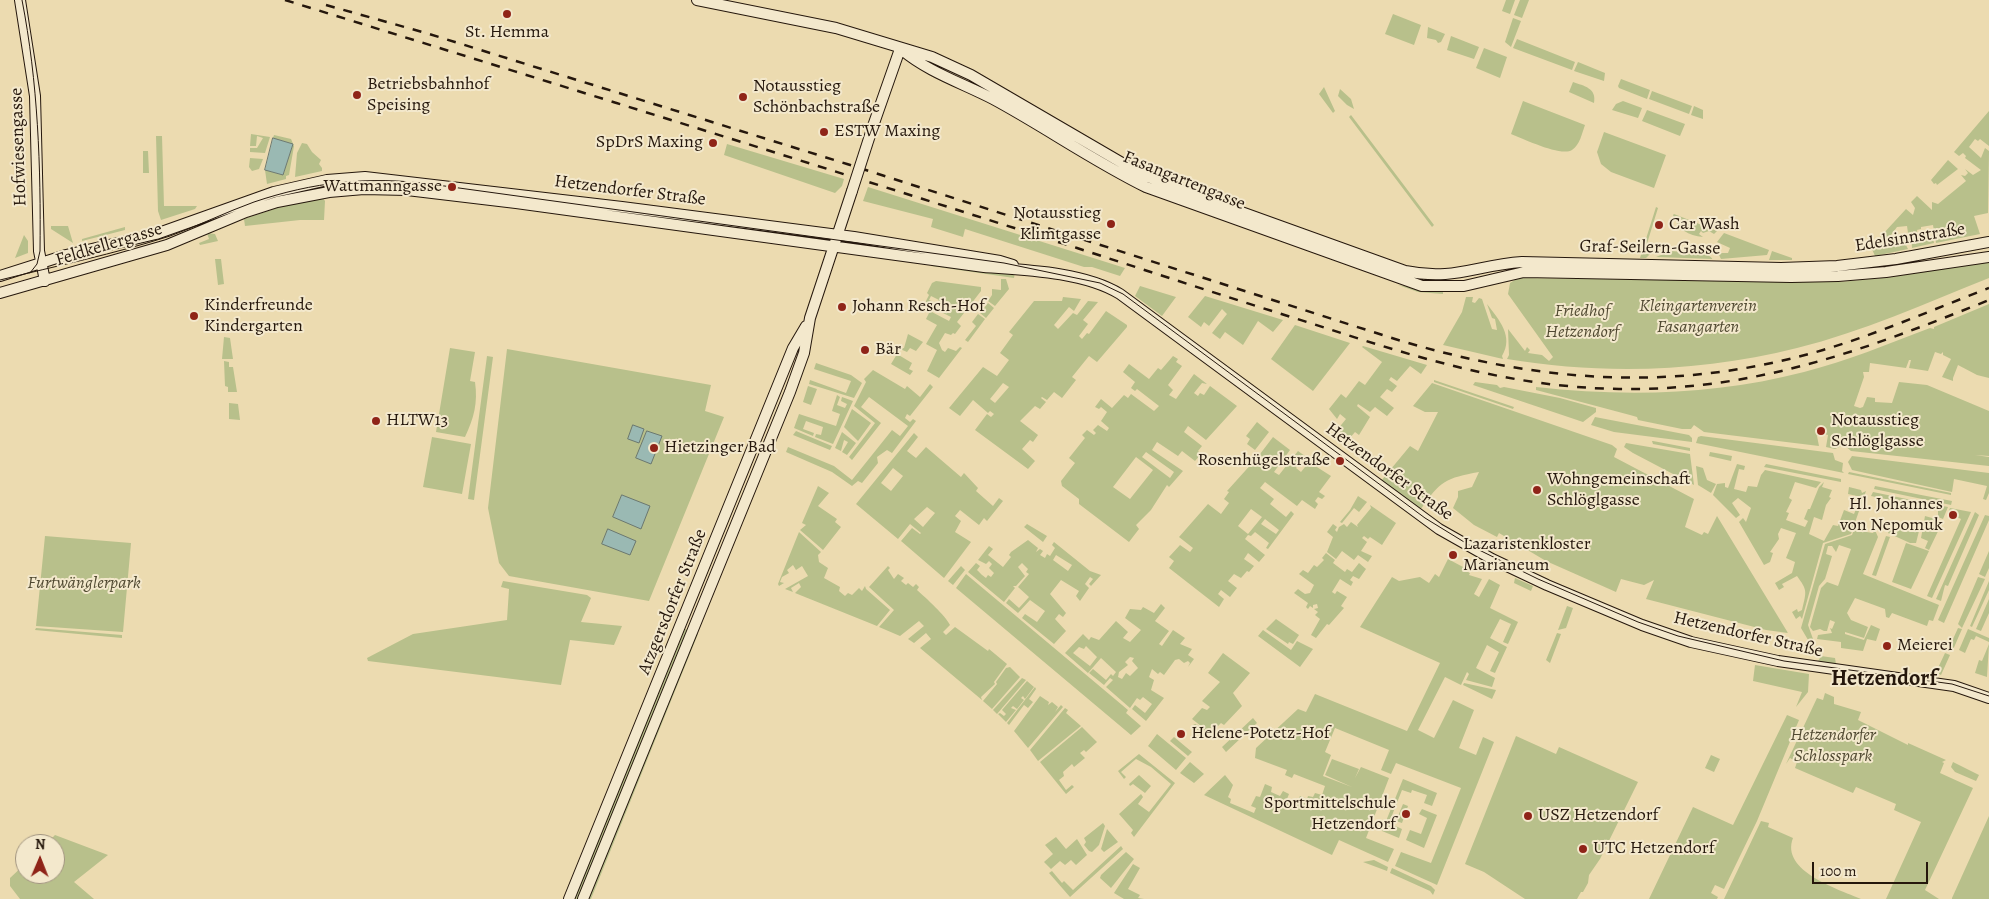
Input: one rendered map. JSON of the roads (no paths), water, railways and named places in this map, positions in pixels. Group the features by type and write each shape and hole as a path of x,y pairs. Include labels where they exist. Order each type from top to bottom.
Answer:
{"main road":[{"name":"Hofwiesengasse","path":"20,0 35,96 41,264 45,281"},
{"name":"Fasangartengasse","path":"698,0 800,19 932,57 971,75 1140,174 1195,196 1405,271 1427,276 1464,273"},
{"name":"Fasangartengasse","path":"900,49 916,62 993,99 1099,162 1146,187 1402,280 1442,288 1476,284"},
{"name":"Atzgersdorfer Straße","path":"583,899 790,392 804,353 810,318 900,49"},
{"name":"Hetzendorfer Straße","path":"225,208 267,194 335,178 365,177 518,193 836,240"},
{"name":"Hetzendorfer Straße","path":"226,221 276,202 302,196 364,189 407,190 1000,261 1031,271 1085,281 1114,291 1422,518 1492,559 1547,585 1642,625 1708,646 1810,667 1954,686 1989,698"},
{"name":"Feldkellergasse","path":"0,276 156,234 225,208"},
{"name":"Feldkellergasse","path":"0,293 167,245 226,221"},
{"name":"Edelsinnstraße","path":"1837,270 1989,242"},
{"name":"Edelsinnstraße","path":"1837,270 1886,272 1989,257"},
{"name":"Graf-Seilern-Gasse","path":"1464,273 1506,263 1522,262 1837,270"},
{"name":"Graf-Seilern-Gasse","path":"1476,284 1524,272 1791,277 1837,270"},
{"path":"1464,273 1476,284"},
{"name":"Atzgersdorfer Straße","path":"569,899 793,348 810,318"}],"water":[{"path":"273,138 293,144 283,175 265,170"},
{"path":"633,425 644,429 639,443 628,439"},
{"path":"647,431 662,436 651,464 636,458"},
{"path":"622,495 650,506 641,529 613,517"},
{"path":"608,529 636,541 630,555 602,544"}],"tram line":[{"path":"22,0 35,93 40,188 40,251 37,264 30,273"},
{"path":"0,280 170,236 243,206 276,195 341,182 385,181 430,184 1004,263 1100,283 1123,294 1425,518 1469,545 1538,579 1638,622 1678,636 1784,661 1952,684 1989,696"}],"railway":[{"path":"285,0 879,185 1384,347 1460,368 1498,376 1577,387 1619,389 1669,388 1717,383 1764,375 1854,351 1989,300"},
{"path":"326,5 426,33 847,164 1395,339 1449,354 1502,365 1555,373 1608,377 1661,377 1714,373 1768,364 1823,350 1989,288"}],"place":[{"name":"St. Hemma","path":"507,14"},
{"name":"Betriebsbahnhof Speising","path":"357,95"},
{"name":"Notausstieg Schönbachstraße","path":"743,97"},
{"name":"ESTW Maxing","path":"824,132"},
{"name":"SpDrS Maxing","path":"713,143"},
{"name":"Wattmanngasse","path":"452,187"},
{"name":"Notausstieg Klimtgasse","path":"1111,224"},
{"name":"Car Wash","path":"1659,225"},
{"name":"Johann Resch-Hof","path":"842,307"},
{"name":"Kinderfreunde Kindergarten","path":"194,316"},
{"name":"Bär","path":"865,350"},
{"name":"HLTW13","path":"376,421"},
{"name":"Notausstieg Schlöglgasse","path":"1821,431"},
{"name":"Hietzinger Bad","path":"654,448"},
{"name":"Rosenhügelstraße","path":"1340,461"},
{"name":"Wohngemeinschaft Schlöglgasse","path":"1537,490"},
{"name":"Hl. Johannes von Nepomuk","path":"1953,515"},
{"name":"Lazaristenkloster Marianeum","path":"1453,555"},
{"name":"Meierei","path":"1887,646"},
{"name":"Helene-Potetz-Hof","path":"1181,734"},
{"name":"Sportmittelschule Hetzendorf","path":"1406,814"},
{"name":"USZ Hetzendorf","path":"1528,816"},
{"name":"UTC Hetzendorf","path":"1583,849"}],"district":[{"name":"Hetzendorf","path":"1884,680"}],"park label":[{"name":"Kleingartenverein Fasangarten","path":"1698,317"},
{"name":"Friedhof Hetzendorf","path":"1582,322"},
{"name":"Furtwänglerpark","path":"84,584"},
{"name":"Hetzendorfer Schlosspark","path":"1833,746"}]}
